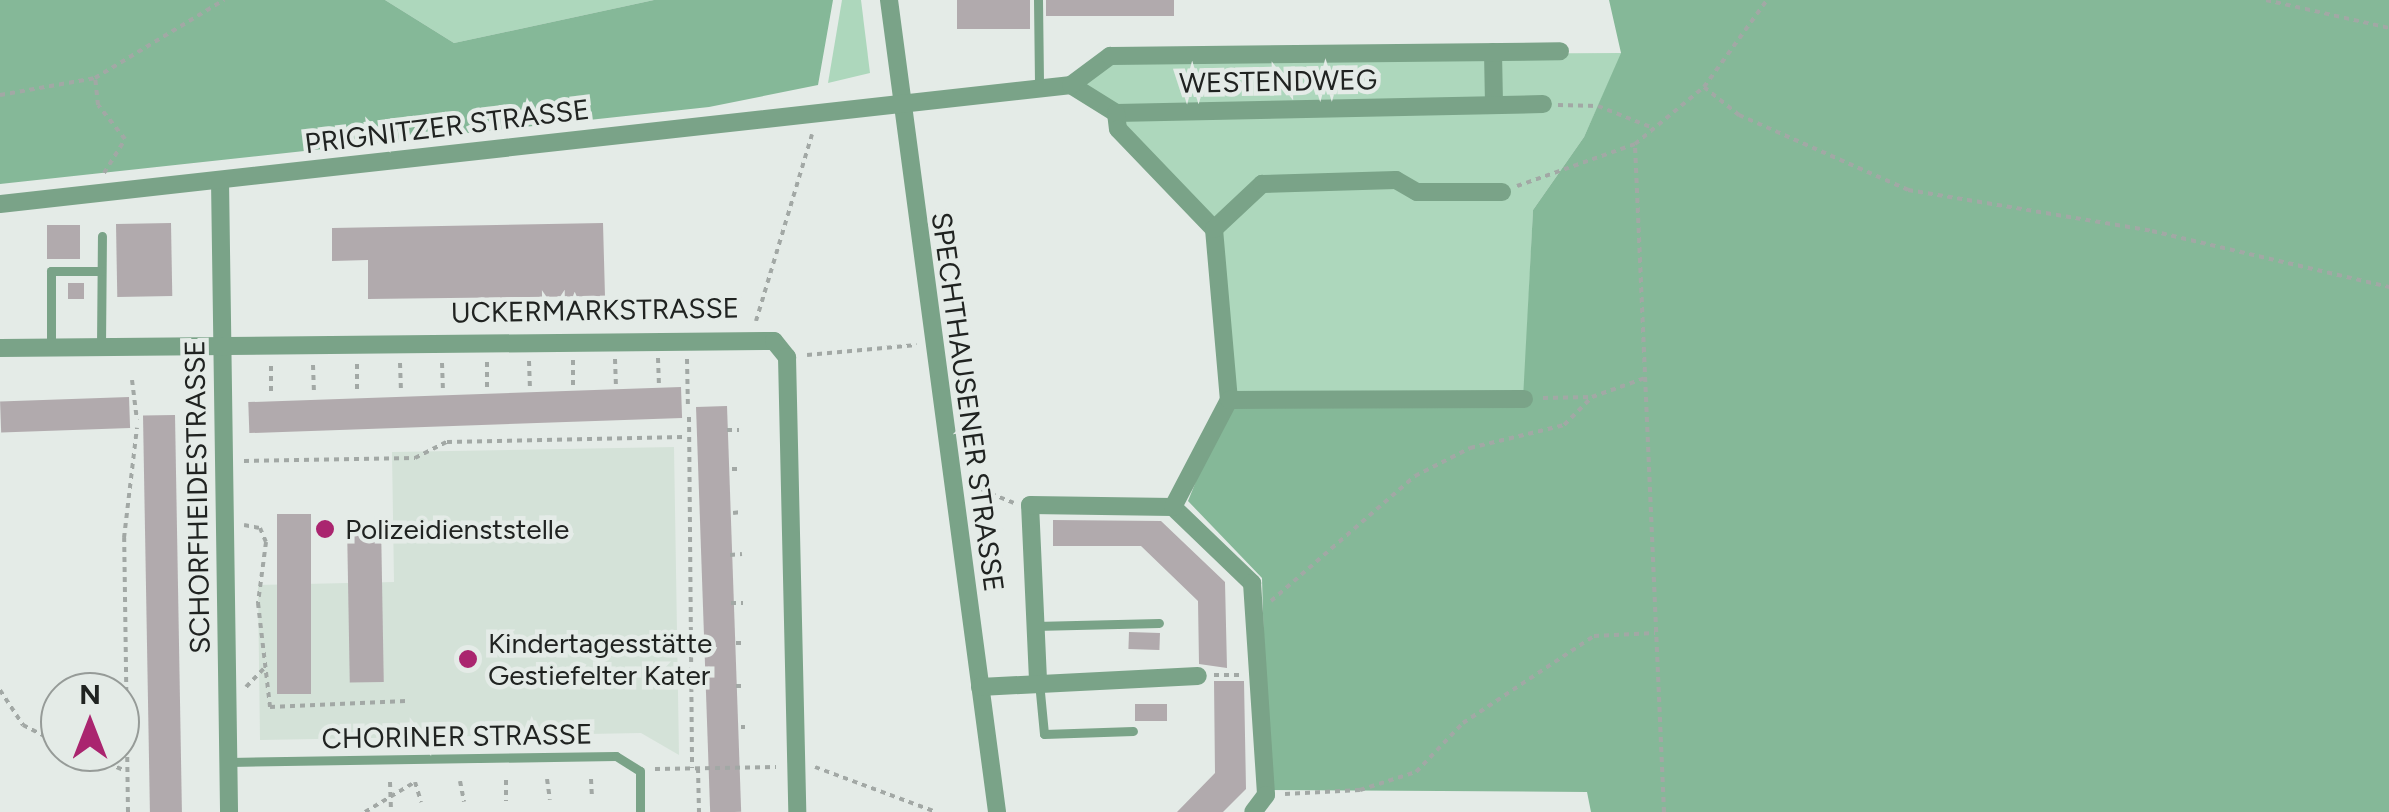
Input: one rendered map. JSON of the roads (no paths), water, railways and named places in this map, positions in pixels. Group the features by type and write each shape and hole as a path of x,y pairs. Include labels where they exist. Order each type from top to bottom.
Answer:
{"street":[{"name":"SPECHTHAUSENER STRASSE","path":"889,0 930,344 996,812"},
{"name":"WESTENDWEG","path":"1070,85 1110,56 1560,51"},
{"path":"1493,52 1494,105"},
{"path":"901,99 1070,85 1116,113 1118,129 1214,229 1229,400 1173,506"},
{"name":"PRIGNITZER STRASSE","path":"0,204 901,99"},
{"name":"WESTENDWEG","path":"1116,113 1543,104"},
{"name":"SCHORFHEIDESTRASSE","path":"220,180 229,812"},
{"path":"1214,229 1262,184 1396,180 1417,192 1502,192"},
{"name":"UCKERMARKSTRASSE","path":"0,348 742,336 774,341 788,357 797,812"},
{"path":"1229,400 1524,399"},
{"path":"1038,680 1030,505 1173,506 1252,583 1253,618 1264,675 1266,795 1252,812"},
{"path":"980,687 1038,680 1198,676"}],"lane":[{"path":"1038,0 1038,88"},
{"path":"101,346 102,236"},
{"path":"51,347 50,271 102,271"},
{"path":"1035,626 1159,624"},
{"path":"1038,680 1044,734 1133,731"},
{"name":"CHORINER STRASSE","path":"228,762 616,756 640,772 640,812"}],"place":[{"name":"Polizeidienststelle","path":"325,529"},
{"name":"Kindertagesstätte Gestiefelter Kater","path":"468,659"}]}
